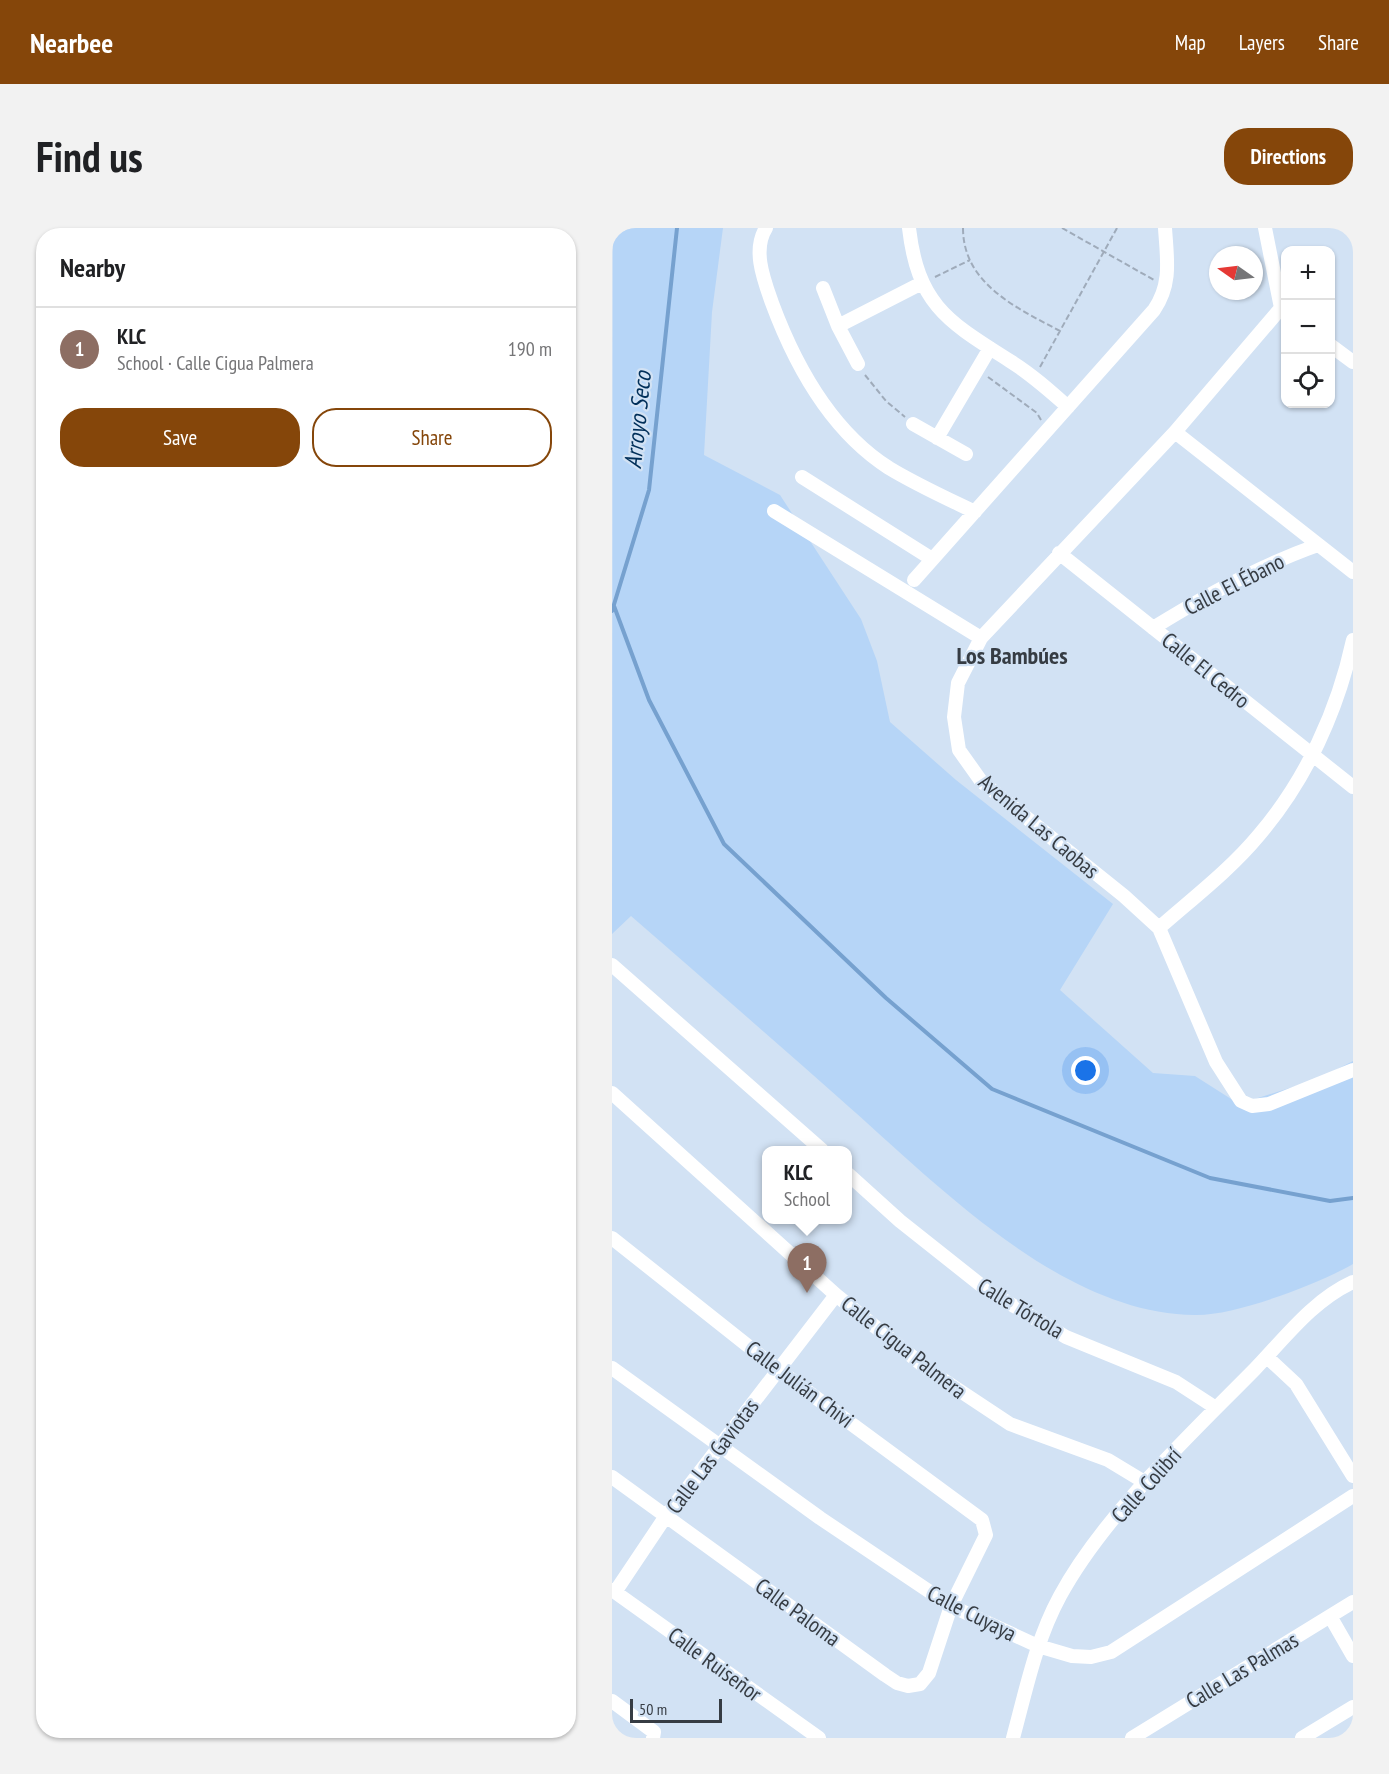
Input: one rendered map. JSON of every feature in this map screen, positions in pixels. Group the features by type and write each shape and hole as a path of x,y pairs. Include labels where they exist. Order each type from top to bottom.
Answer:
{"street":[{"path":"766,228 761,236 760,261 769,294 788,345 814,390 849,435 887,467 975,512"},
{"path":"909,228 911,248 922,283 938,309 953,324 1034,377 1068,407"},
{"path":"914,580 1154,310 1167,287 1165,228"},
{"name":"Avenida Las Caobas","path":"1265,228 1281,301"},
{"path":"838,326 922,283"},
{"path":"823,288 838,326 858,364"},
{"name":"Avenida Las Caobas","path":"1281,312 1175,432 981,638 958,683 954,717 959,750 981,782 1124,896 1158,928 1216,1062 1241,1101 1252,1106 1269,1104 1353,1070"},
{"path":"937,438 990,348"},
{"path":"1335,349 1353,362"},
{"path":"914,424 966,454"},
{"path":"1175,432 1353,572"},
{"path":"802,477 932,559"},
{"path":"774,511 981,638"},
{"name":"Calle El Ébano","path":"1153,628 1204,596 1281,558 1318,545"},
{"name":"Calle El Cedro","path":"1059,553 1353,787"},
{"path":"1158,928 1231,865 1260,835 1290,793 1312,755 1331,714 1353,640"},
{"path":"612,965 817,1146"},
{"name":"Calle Cigua Palmera","path":"612,1093 837,1295 930,1371 1010,1424 1108,1460 1146,1483"},
{"name":"Calle Tórtola","path":"852,1178 900,1221 987,1290 1066,1337 1176,1382 1216,1408"},
{"name":"Calle Julián Chivi","path":"612,1238 777,1369 982,1520 986,1530 984,1540 951,1606"},
{"name":"Calle Colibrí","path":"1013,1738 1038,1646 1059,1597 1089,1549 1146,1483 1216,1408 1314,1308 1353,1282"},
{"name":"Calle Las Gaviotas","path":"614,1591 720,1443 837,1295"},
{"path":"1267,1357 1296,1384 1353,1476"},
{"name":"Calle Cuyaya","path":"612,1368 720,1443 820,1518 951,1606 1038,1646 1072,1656 1091,1657 1111,1652 1353,1497"},
{"name":"Calle Paloma","path":"612,1478 897,1683 909,1686 920,1684 929,1673 951,1606"},
{"name":"Calle Ruiseñor","path":"614,1591 819,1738"},
{"name":"Calle Las Palmas","path":"1132,1738 1353,1602"},
{"path":"1330,1616 1353,1656"},
{"path":"612,1701 647,1725 654,1732 653,1738"},
{"path":"1302,1738 1353,1707"}],"path":[{"path":"963,228 964,247 977,273 1011,305 1060,331"},
{"path":"1062,228 1167,287"},
{"path":"1034,377 1118,228"},
{"path":"922,283 969,260"},
{"path":"858,364 886,400 914,424"},
{"path":"978,369 1037,413 1041,426"}],"shaded area":[{"path":"613,228 723,228 712,312 704,455 780,495 861,619 877,661 890,722 956,780 1113,904 1060,990 1153,1073 1195,1076 1239,1104 1318,1079 1353,1061 1353,1264 1319,1281 1276,1297 1253,1305 1212,1314 1195,1315 1145,1309 1096,1292 1048,1268 1002,1237 958,1203 631,916 612,934"}],"waterway":[{"name":"Arroyo Seco","path":"612,611 649,490 677,228"},
{"path":"614,606 649,700 724,844 886,998 992,1089 1210,1178 1330,1201 1353,1198"}],"place":[{"name":"KLC","path":"807,1293"}],"district":[{"name":"Los Bambúes","path":"1012,656"}]}
